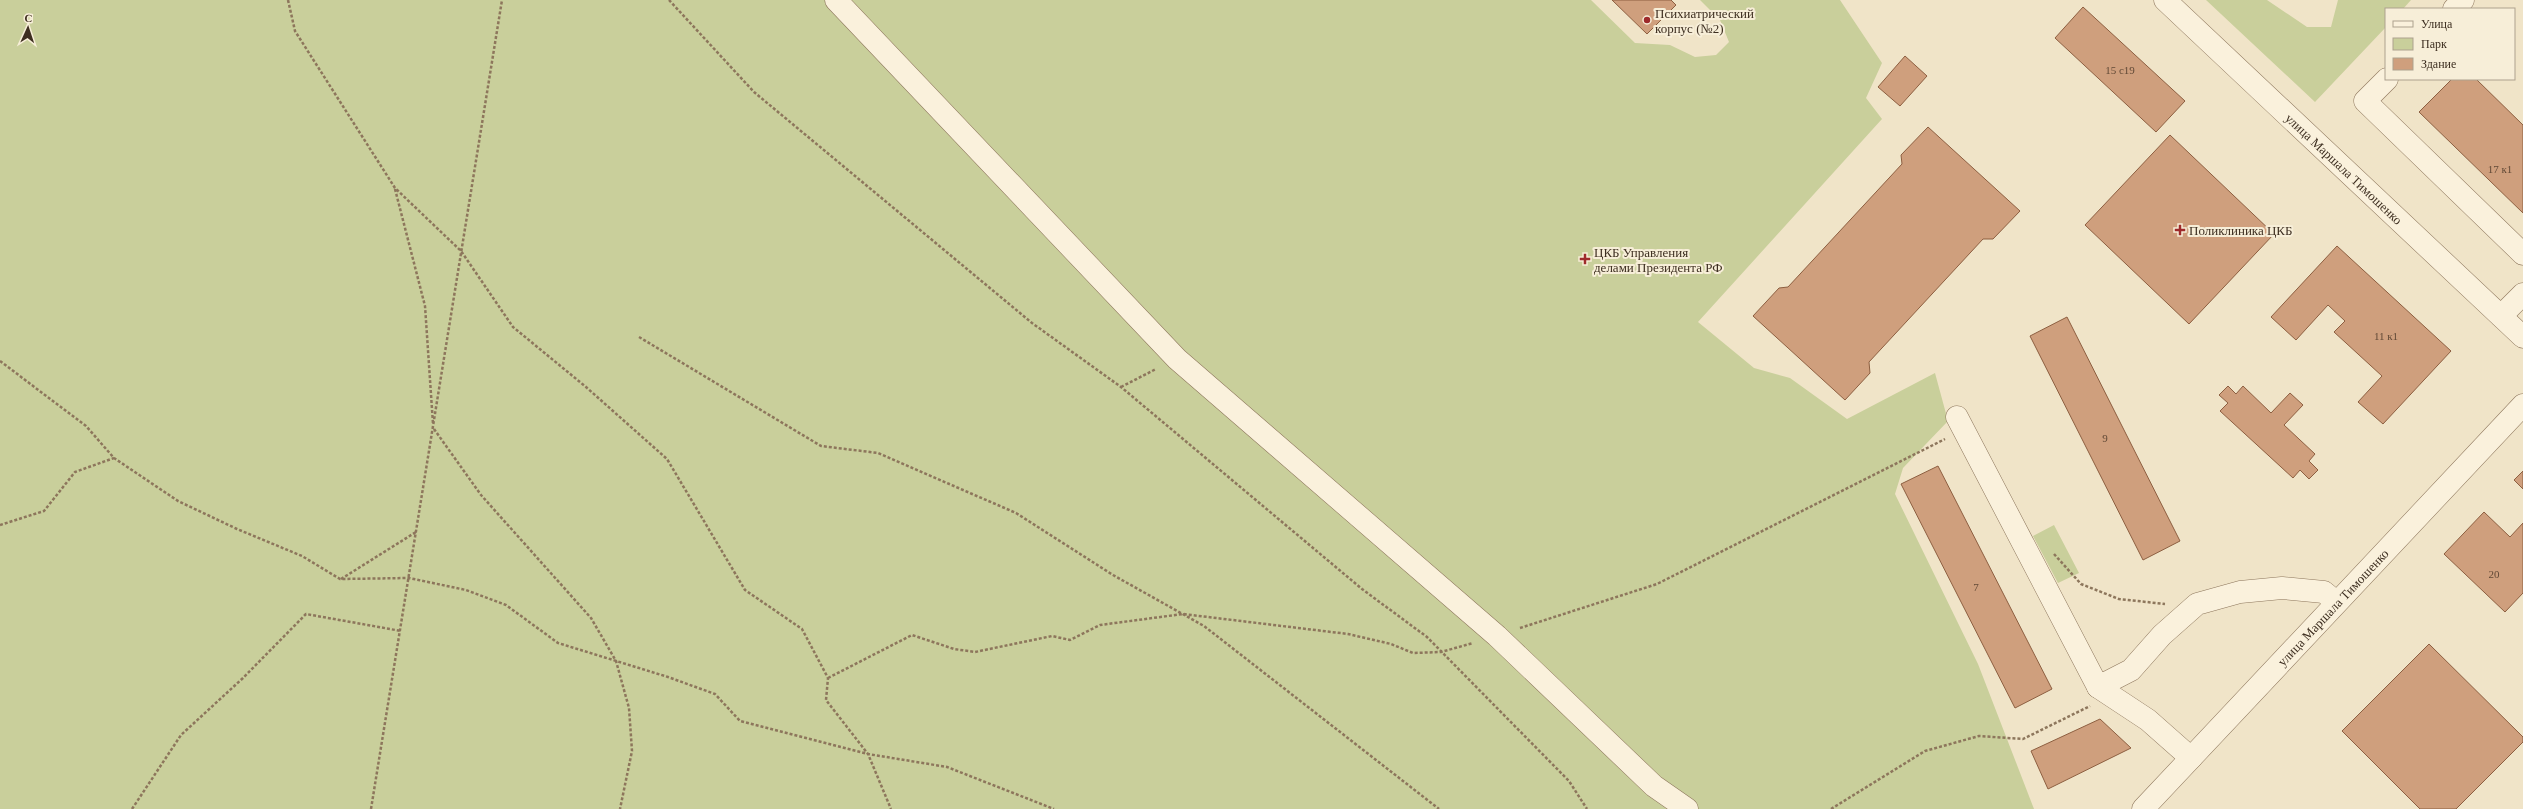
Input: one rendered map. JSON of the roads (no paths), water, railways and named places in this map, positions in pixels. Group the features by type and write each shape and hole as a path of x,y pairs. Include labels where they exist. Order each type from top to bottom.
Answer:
{"street":[{"path":"836,0 1177,359 1497,636 1654,786 1687,809"},
{"name":"улица Маршала Тимошенко","path":"2165,0 2523,337"},
{"path":"2455,8 2463,0"},
{"path":"2386,80 2365,101 2523,254"},
{"path":"2501,316 2523,294"},
{"name":"улица Маршала Тимошенко","path":"2143,809 2336,602 2523,405"},
{"path":"1960,424 2098,687 2148,720 2190,758"},
{"path":"2098,687 2131,670 2162,635 2197,604 2240,592 2282,588 2324,592 2336,602"}],"place":[{"name":"Психиатрический корпус (№2)","path":"1647,20"},
{"name":"Поликлиника ЦКБ","path":"2180,230"},
{"name":"ЦКБ Управления делами Президента РФ","path":"1585,259"}]}
